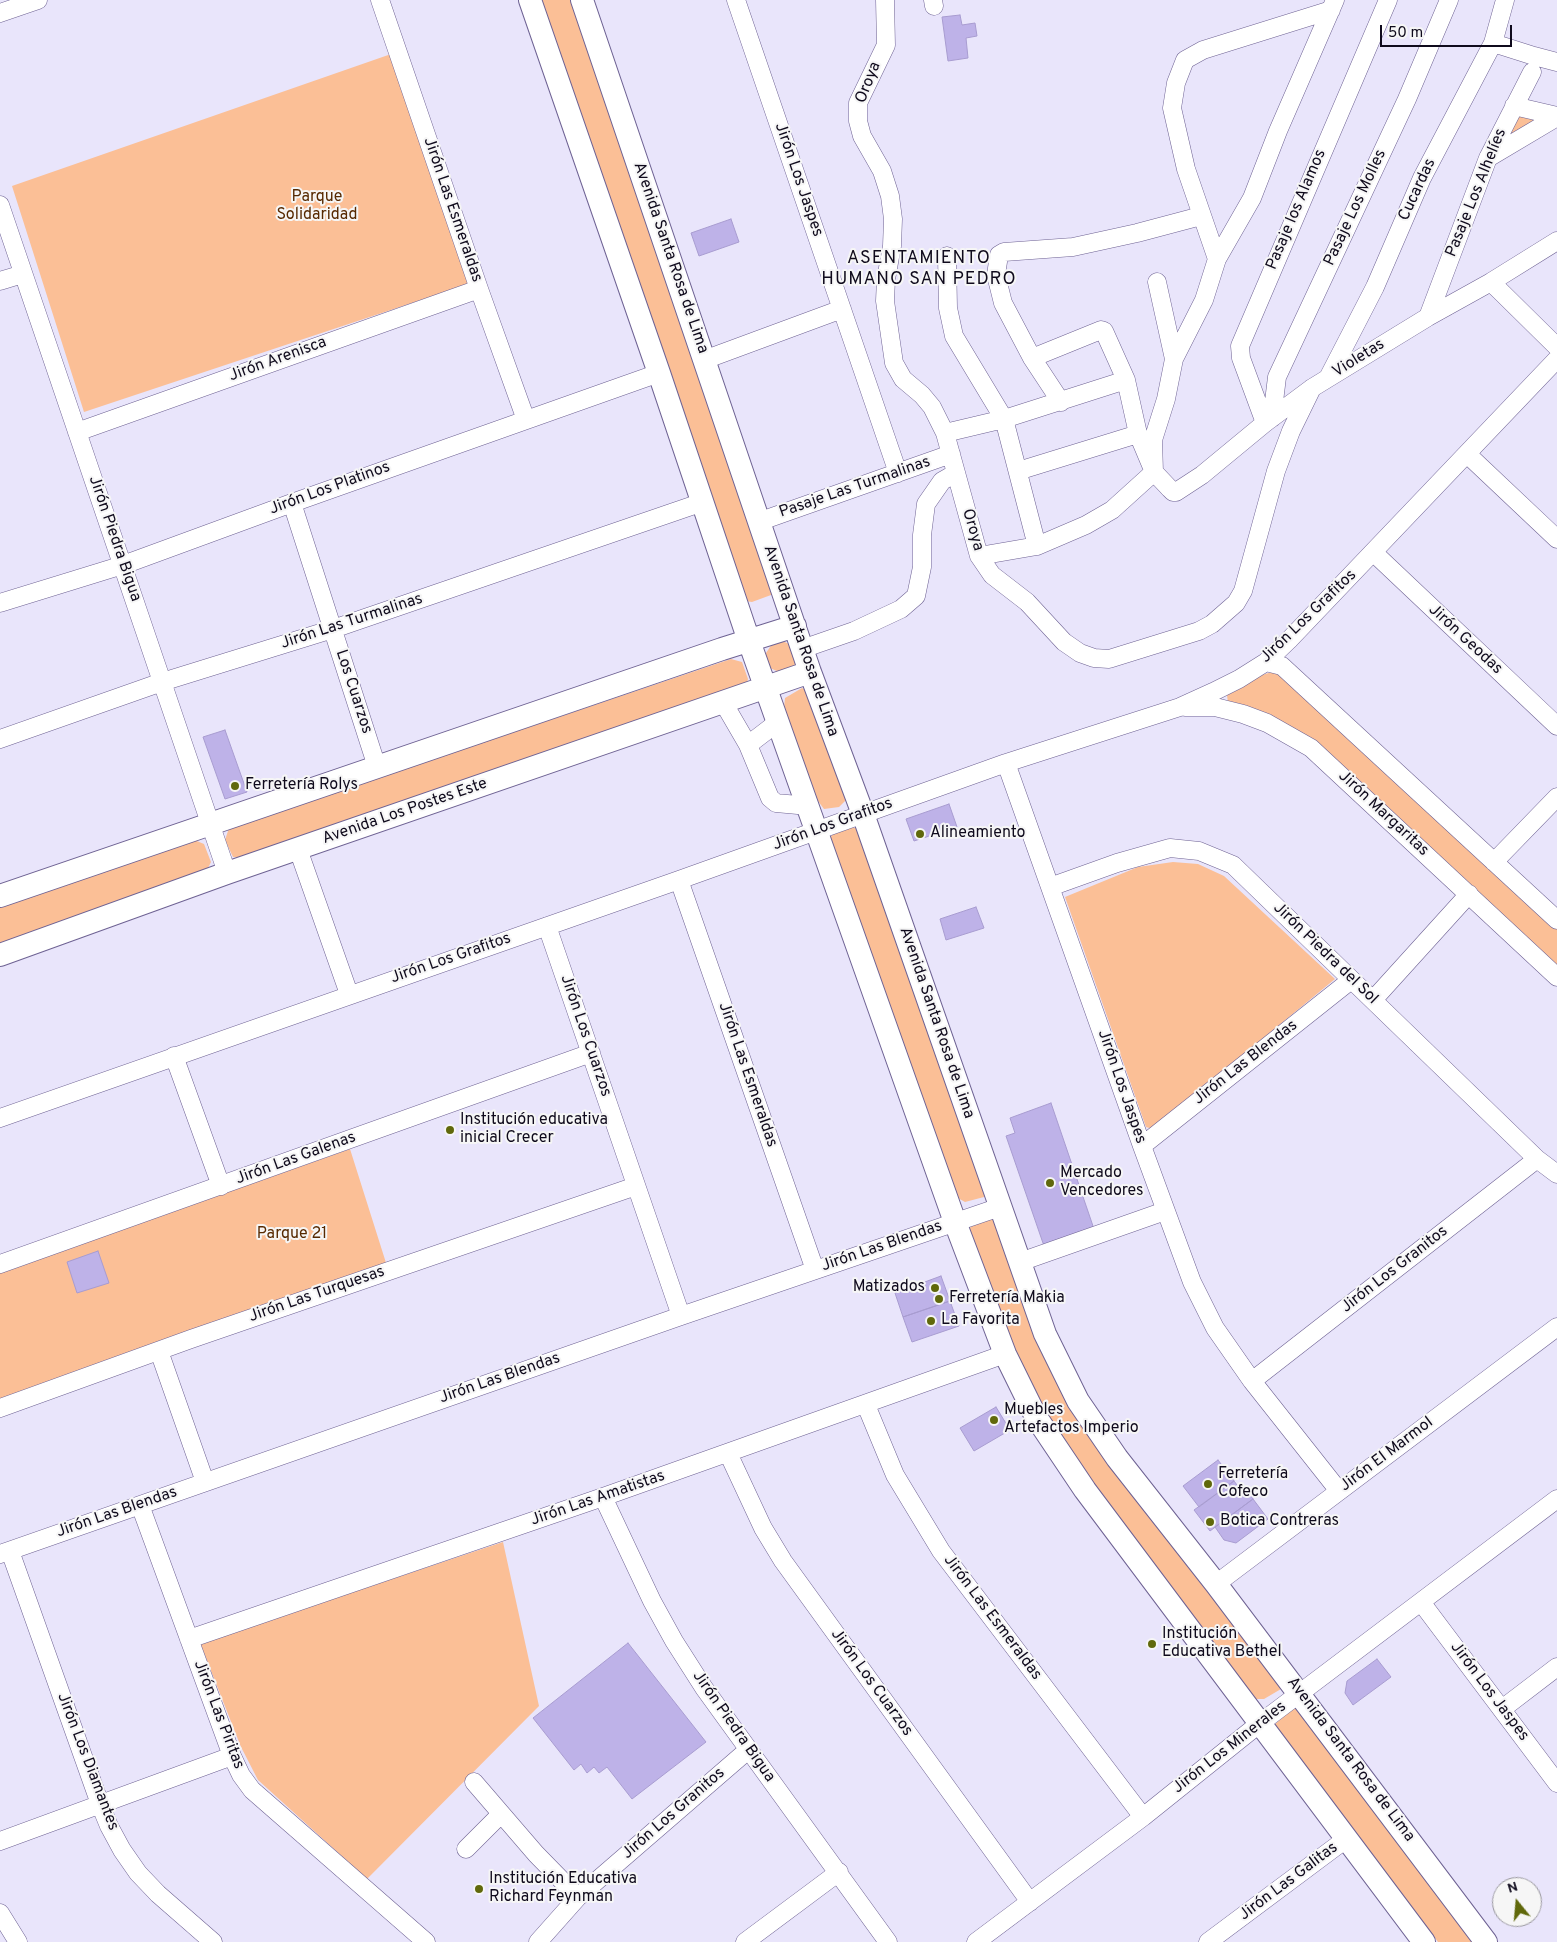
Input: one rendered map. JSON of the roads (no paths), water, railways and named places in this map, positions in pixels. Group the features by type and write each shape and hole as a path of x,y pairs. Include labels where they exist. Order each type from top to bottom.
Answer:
{"main road":[{"path":"530,0 765,687 818,830 955,1222 1005,1354 1036,1417 1056,1448 1259,1724 1424,1942"},
{"name":"Avenida Santa Rosa de Lima","path":"582,0 802,649 1045,1334 1078,1401 1118,1458 1300,1693 1486,1942"},
{"path":"0,896 795,626"},
{"name":"Avenida Los Postes Este","path":"0,955 227,873 810,672"}],"street":[{"path":"0,13 38,0"},
{"name":"Jirón Las Esmeraldas","path":"380,0 526,420"},
{"name":"Jirón Los Jaspes","path":"736,0 898,474"},
{"name":"Oroya","path":"885,0 886,45 858,103 858,121 862,136 882,171 890,196 893,219 892,246 886,279 885,301 894,362 903,379 922,395 932,407 946,433 979,556 992,575 1027,602 1064,642 1080,653 1094,658 1109,659 1199,631 1212,624 1236,603 1244,591 1276,471 1291,431 1312,388"},
{"name":"Pasaje los Alamos","path":"1269,420 1241,358 1240,346 1388,0"},
{"name":"Pasaje Los Molles","path":"1269,420 1277,377 1407,99 1449,0"},
{"name":"Cucardas","path":"1328,379 1375,287 1422,178 1493,43 1505,0"},
{"path":"1217,259 1186,169 1172,108 1176,83 1185,60 1204,50 1333,5"},
{"path":"979,556 1037,546 1086,525 1112,510 1154,472 1153,440 1166,399 1174,359 1204,300 1217,259 1252,198 1278,131 1333,5"},
{"path":"1493,43 1557,62"},
{"name":"Pasaje Los Alhelíes","path":"1428,317 1488,158 1532,72"},
{"path":"1514,106 1557,116"},
{"path":"1488,158 1557,116"},
{"name":"Jirón Piedra Bigua","path":"0,205 227,873"},
{"path":"1061,402 1032,358 1003,303 996,275 999,254 1004,252 1073,247 1201,216"},
{"name":"Violetas","path":"1154,472 1173,492 1176,492 1312,388 1557,241"},
{"path":"947,256 948,308 954,336 1004,419 1037,546"},
{"path":"0,281 23,274"},
{"path":"1157,282 1174,359"},
{"path":"1491,282 1557,347"},
{"name":"Jirón Arenisca","path":"77,432 479,289"},
{"path":"704,360 842,309"},
{"path":"1032,358 1101,330 1104,331 1126,380 1138,434 1154,472"},
{"name":"Jirón Los Grafitos","path":"0,1118 679,880 1006,763 1180,707 1239,679 1266,662 1289,640 1557,359"},
{"name":"Jirón Los Platinos","path":"0,603 123,565 659,373"},
{"path":"946,433 1004,419 1126,380"},
{"path":"1018,471 1138,434"},
{"name":"Pasaje Las Turmalinas","path":"758,522 951,454"},
{"path":"1467,454 1557,539"},
{"path":"802,649 862,628 901,609 916,596 922,567 922,535 926,504 942,481 956,473"},
{"name":"Jirón Las Turmalinas","path":"0,738 162,682 334,629 703,502"},
{"name":"Los Cuarzos","path":"292,503 377,767"},
{"name":"Jirón Geodas","path":"1374,553 1557,726"},
{"path":"1266,662 1282,666 1557,920"},
{"path":"723,702 748,744 770,798 776,803 808,806"},
{"name":"Jirón Margaritas","path":"1180,707 1215,707 1243,714 1267,723 1311,748 1557,977"},
{"path":"748,744 778,722"},
{"name":"Jirón Los Jaspes","path":"1006,763 1192,1282 1215,1328 1252,1381 1338,1492"},
{"path":"1494,862 1557,797"},
{"name":"Jirón Piedra del Sol","path":"1050,888 1117,863 1170,848 1199,851 1233,865 1537,1159 1557,1174"},
{"path":"298,849 350,994"},
{"name":"Jirón Las Esmeraldas","path":"679,880 816,1270"},
{"path":"1373,1000 1469,894"},
{"name":"Jirón Los Cuarzos","path":"547,926 681,1316"},
{"name":"Jirón Las Blendas","path":"1142,1146 1351,980"},
{"name":"Jirón Las Galenas","path":"0,1264 591,1053"},
{"path":"174,1056 221,1186"},
{"name":"Jirón Los Granitos","path":"1252,1381 1537,1159"},
{"name":"Jirón Las Turquesas","path":"0,1408 191,1339 636,1186"},
{"name":"Jirón Las Blendas","path":"5,1553 681,1316 1000,1207"},
{"path":"1020,1262 1166,1211"},
{"name":"Jirón El Marmol","path":"1216,1584 1557,1327"},
{"path":"159,1351 205,1482"},
{"name":"Jirón Las Amatistas","path":"189,1640 866,1405 1005,1354"},
{"name":"Jirón Las Esmeraldas","path":"866,1405 895,1474 941,1551 1143,1817"},
{"name":"Jirón Los Cuarzos","path":"728,1453 763,1528 783,1561 1030,1902"},
{"name":"Jirón Piedra Bigua","path":"603,1497 652,1601 674,1641 704,1688 888,1942"},
{"name":"Jirón Los Minerales","path":"976,1942 1143,1817 1259,1724 1557,1499"},
{"name":"Jirón Las Piritas","path":"140,1505 241,1776 252,1790 426,1942"},
{"name":"Jirón Los Diamantes","path":"5,1553 100,1804 122,1850 138,1873 158,1894 212,1942"},
{"name":"Jirón Los Jaspes","path":"1421,1602 1557,1783"},
{"path":"1502,1709 1557,1667"},
{"name":"Jirón Los Granitos","path":"538,1942 578,1896 748,1750"},
{"path":"0,1841 232,1756"},
{"path":"474,1782 536,1854 578,1896"},
{"path":"466,1850 501,1814"},
{"name":"Jirón Las Galitas","path":"1208,1942 1230,1936 1346,1839"},
{"path":"745,1942 839,1872"},
{"path":"0,1913 18,1942"}],"place":[{"name":"Ferretería Rolys","path":"235,786"},
{"name":"Alineamiento","path":"920,834"},
{"name":"Institución educativa inicial Crecer","path":"450,1130"},
{"name":"Mercado Vencedores","path":"1050,1183"},
{"name":"Matizados","path":"935,1288"},
{"name":"Ferretería Makia","path":"939,1299"},
{"name":"La Favorita","path":"931,1321"},
{"name":"Muebles Artefactos Imperio","path":"994,1420"},
{"name":"Ferretería Cofeco","path":"1208,1484"},
{"name":"Botica Contreras","path":"1210,1522"},
{"name":"Institución Educativa Bethel","path":"1152,1644"},
{"name":"Institución Educativa Richard Feynman","path":"479,1889"}],"district":[{"name":"ASENTAMIENTO HUMANO SAN PEDRO","path":"919,269"}],"park label":[{"name":"Parque Solidaridad","path":"317,207"},
{"name":"Parque 21","path":"292,1235"}]}
